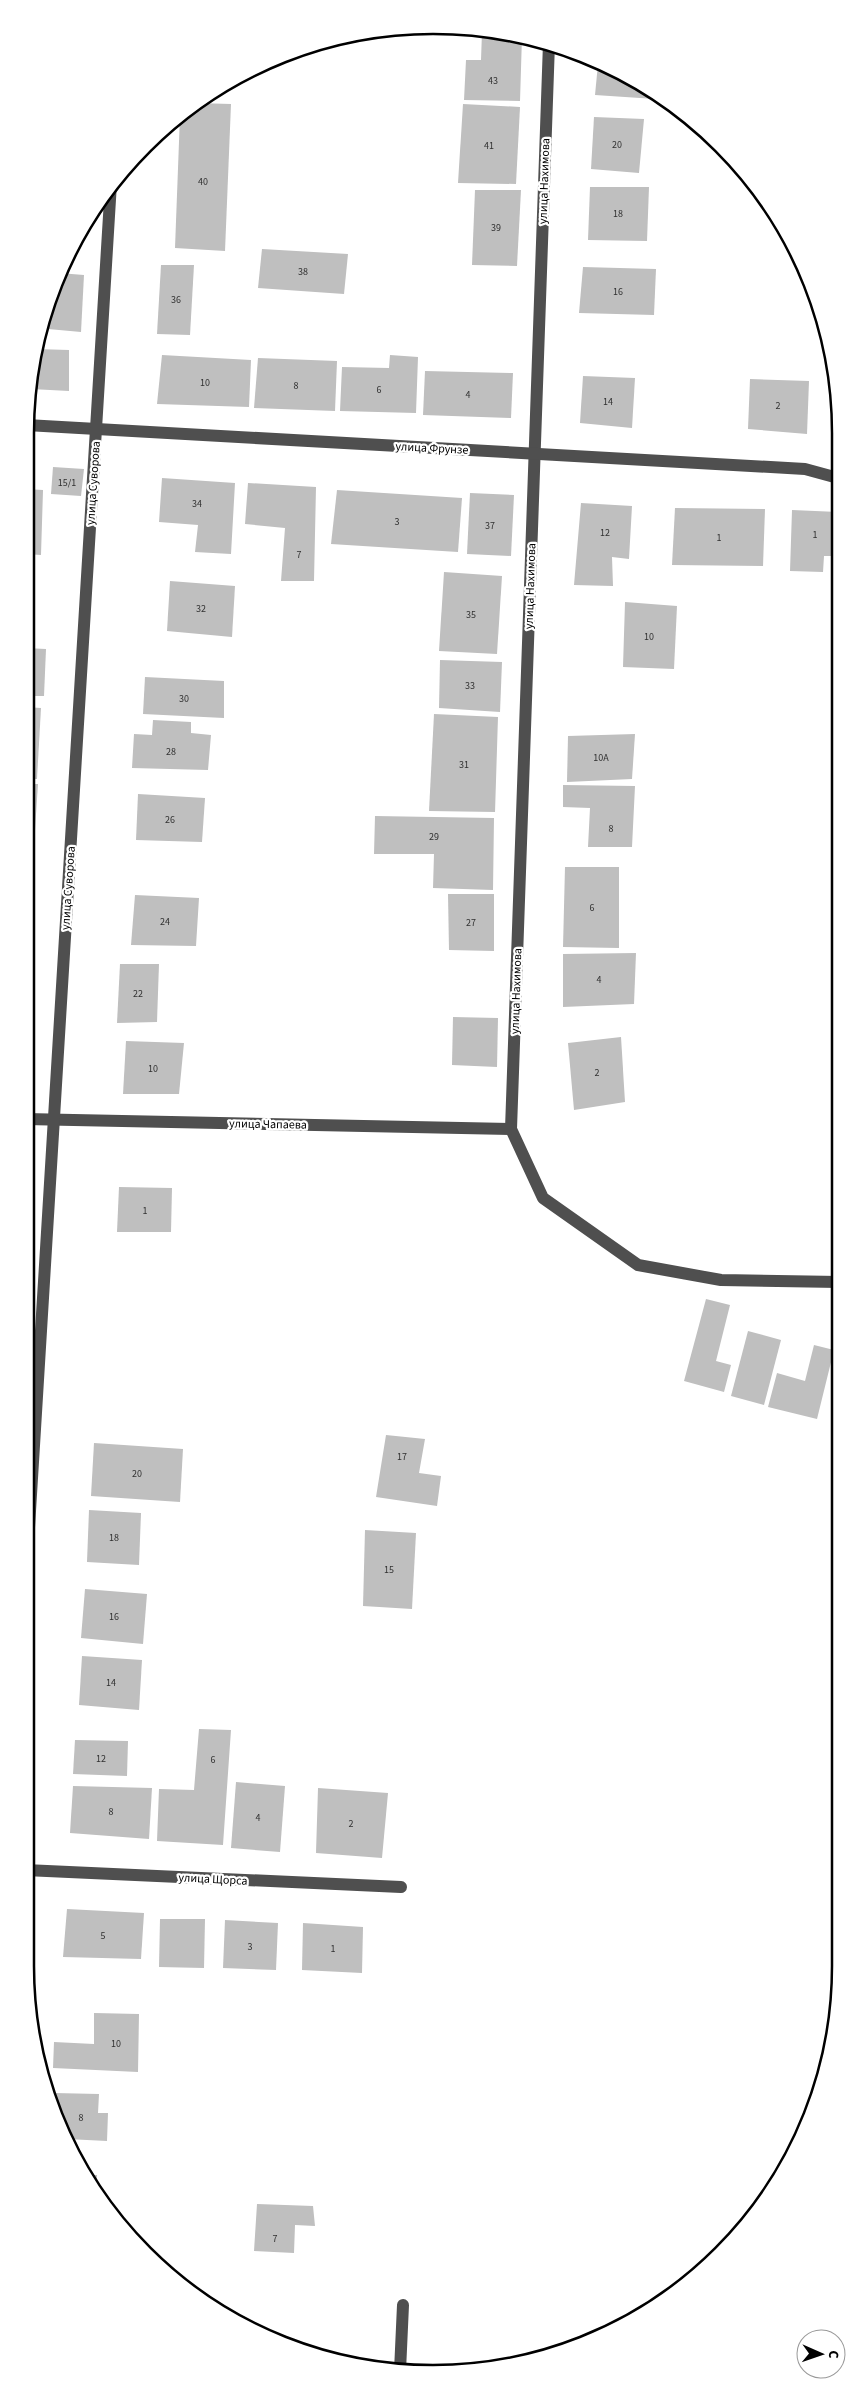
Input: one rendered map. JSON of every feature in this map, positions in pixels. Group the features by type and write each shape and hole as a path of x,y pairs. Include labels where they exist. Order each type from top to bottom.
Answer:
{"street":[{"name":"улица Нахимова","path":"511,1129 549,51"},
{"name":"улица Суворова","path":"34,1446 110,198"},
{"name":"улица Фрунзе","path":"34,425 805,469 832,476"},
{"name":"улица Чапаева","path":"34,1120 511,1129"},
{"path":"511,1129 543,1198 638,1265 722,1280 832,1282"},
{"name":"улица Щорса","path":"34,1870 400,1887"},
{"path":"400,2363 403,2305"}],"building":[{"path":"482,37 522,44 520,101 464,100 466,60 481,60"},
{"path":"597,69 651,99 595,95"},
{"path":"208,103 231,104 225,251 175,248 180,125"},
{"path":"463,104 520,107 516,184 458,183"},
{"path":"594,117 644,119 639,173 591,169"},
{"path":"590,187 649,187 647,241 588,240"},
{"path":"475,190 521,190 517,266 472,265"},
{"path":"262,249 348,254 344,294 258,288"},
{"path":"161,265 194,265 190,335 157,334"},
{"path":"583,267 656,269 654,315 579,313"},
{"path":"67,274 84,275 81,332 48,329"},
{"path":"42,349 69,350 69,391 36,389"},
{"path":"162,355 251,360 249,407 157,404"},
{"path":"390,355 418,357 416,413 340,411 342,367 389,368"},
{"path":"258,358 337,361 335,411 254,408"},
{"path":"425,371 513,373 511,418 423,415"},
{"path":"583,376 635,378 632,428 580,423"},
{"path":"750,379 809,381 807,434 748,429"},
{"path":"53,467 84,469 81,496 51,494"},
{"path":"162,478 235,483 231,554 195,552 198,525 159,522"},
{"path":"248,483 316,487 314,581 281,581 285,528 245,524"},
{"path":"34,490 43,490 41,555 34,555"},
{"path":"337,490 462,498 458,552 331,544"},
{"path":"470,493 514,495 511,556 467,554"},
{"path":"581,503 632,506 629,559 612,557 613,586 574,585"},
{"path":"675,508 765,509 763,566 672,565"},
{"path":"792,510 832,512 832,556 824,556 823,572 790,571"},
{"path":"444,572 502,576 497,654 439,651"},
{"path":"170,581 235,586 232,637 167,631"},
{"path":"625,602 677,606 674,669 623,667"},
{"path":"34,648 46,649 44,696 34,696"},
{"path":"440,660 502,662 500,712 439,708"},
{"path":"145,677 224,681 224,718 143,714"},
{"path":"34,708 41,708 37,779 34,779"},
{"path":"434,714 498,717 495,812 429,811"},
{"path":"153,720 191,722 191,733 211,735 208,770 132,768 134,734 152,735"},
{"path":"635,734 632,779 567,782 568,736"},
{"path":"34,784 38,784 34,845"},
{"path":"563,785 635,786 632,847 588,847 590,808 563,807"},
{"path":"138,794 205,798 202,842 136,840"},
{"path":"375,816 494,818 493,890 433,888 434,854 374,854"},
{"path":"565,867 619,867 619,948 563,947"},
{"path":"448,894 494,894 494,951 449,950"},
{"path":"135,895 199,898 196,946 131,945"},
{"path":"636,953 634,1004 563,1007 563,954"},
{"path":"120,964 159,964 157,1022 117,1023"},
{"path":"453,1017 498,1018 497,1067 452,1065"},
{"path":"621,1037 625,1102 574,1110 568,1043"},
{"path":"126,1041 184,1043 179,1094 123,1094"},
{"path":"119,1187 172,1188 171,1232 117,1232"},
{"path":"706,1299 730,1305 716,1361 731,1365 724,1392 684,1381"},
{"path":"748,1331 781,1340 764,1405 731,1396"},
{"path":"814,1345 832,1350 832,1358 817,1419 768,1407 777,1373 805,1381"},
{"path":"386,1435 425,1439 419,1473 441,1476 437,1506 376,1497"},
{"path":"94,1443 183,1449 180,1502 91,1496"},
{"path":"89,1510 141,1513 139,1565 87,1562"},
{"path":"365,1530 416,1533 412,1609 363,1606"},
{"path":"85,1589 147,1594 143,1644 81,1638"},
{"path":"82,1656 142,1660 139,1710 79,1705"},
{"path":"199,1729 231,1730 223,1845 157,1841 159,1789 194,1790"},
{"path":"75,1740 128,1741 127,1776 73,1774"},
{"path":"236,1782 285,1786 280,1852 231,1848"},
{"path":"73,1786 152,1788 149,1839 70,1833"},
{"path":"318,1788 388,1793 382,1858 316,1853"},
{"path":"67,1909 144,1913 141,1959 63,1957"},
{"path":"160,1919 205,1919 204,1968 159,1967"},
{"path":"225,1920 278,1923 276,1970 223,1968"},
{"path":"303,1923 363,1927 362,1973 302,1970"},
{"path":"94,2013 139,2014 138,2072 53,2068 54,2042 94,2044"},
{"path":"55,2093 99,2094 98,2113 108,2113 107,2141 73,2139"},
{"path":"257,2204 313,2206 315,2226 295,2225 294,2253 254,2251"}]}
